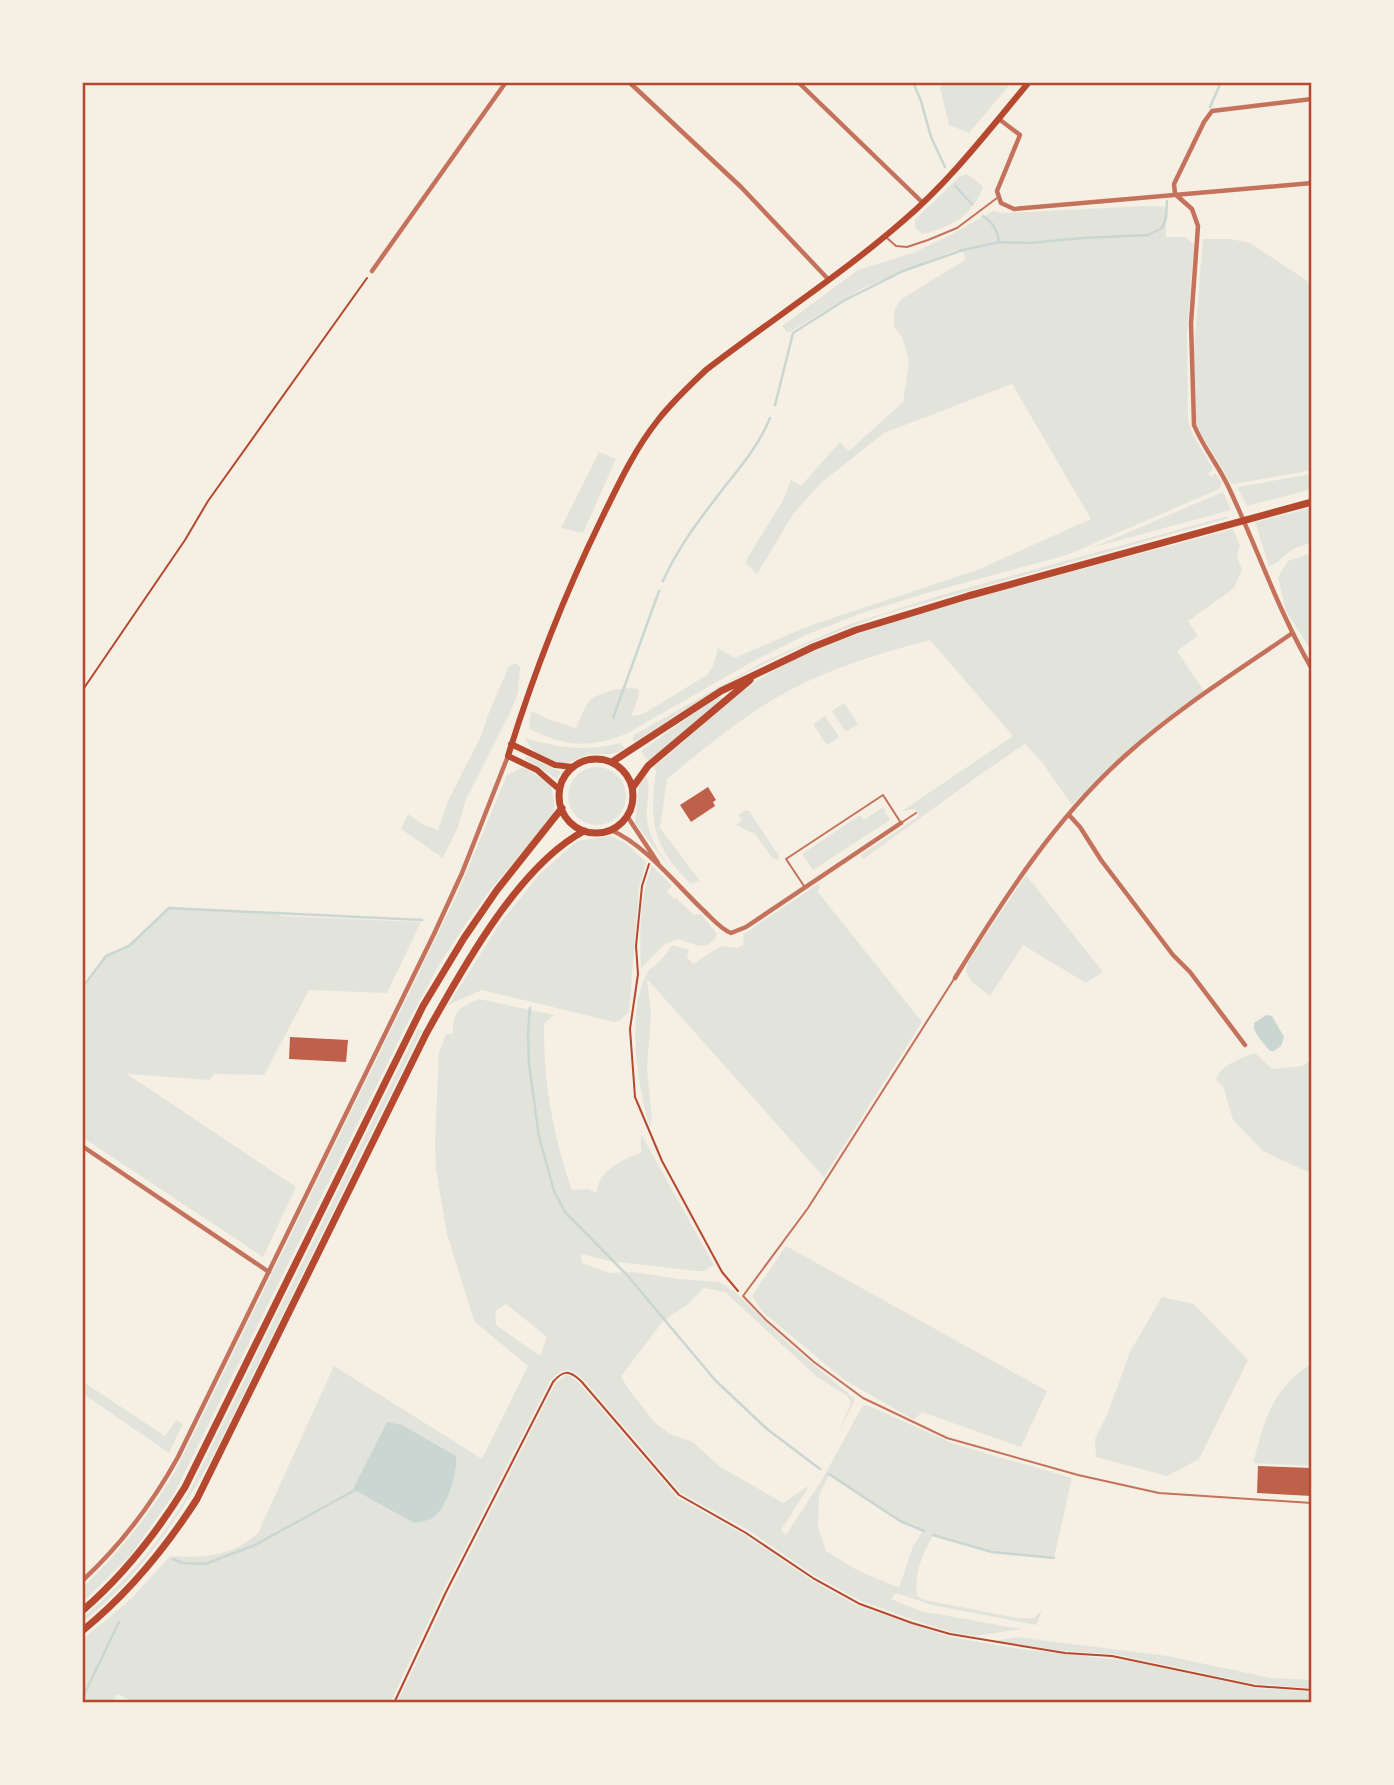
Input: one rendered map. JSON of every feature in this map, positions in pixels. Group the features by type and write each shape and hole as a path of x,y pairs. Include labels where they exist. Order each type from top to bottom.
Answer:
{"main road":[{"path":"560,790 537,770 508,756 537,664 560,608 607,508 652,429 686,388 706,370 885,236 923,203 1029,82"},
{"path":"612,762 721,691 813,648 883,621 1312,502"},
{"path":"632,787 648,766 760,672"},
{"path":"512,744 555,765 573,767 592,760 612,762 625,773 632,787 633,803 627,816 611,830 596,833 584,831 570,822 562,808 560,790 573,767"},
{"path":"82,1611 115,1581 145,1547 185,1487 423,1006 497,890 562,808"},
{"path":"82,1631 141,1576 177,1531 197,1499 409,1067 460,973 524,884 555,852 584,831"}],"street":[{"path":"372,271 506,82"},
{"path":"629,82 741,187 828,279"},
{"path":"798,82 923,203"},
{"path":"1312,99 1212,111 1174,184 1175,194 1196,216 1199,235 1191,323 1194,425 1229,488 1291,634 1312,669"},
{"path":"998,119 1020,135 1000,182 998,197 1001,203 1014,209 1312,183"},
{"path":"955,978 1021,875 1095,785 1146,739 1291,634"},
{"path":"82,1581 127,1535 178,1457 462,873 508,756"},
{"path":"1069,815 1173,955 1190,972 1245,1045"},
{"path":"627,816 661,867"},
{"path":"611,830 622,835 661,867 718,924 731,933 746,927 901,823"},
{"path":"82,1146 269,1272"}],"lane":[{"path":"885,236 896,246 907,247 928,240 957,228 998,197"},
{"path":"805,887 786,859 883,795 901,823 916,813"},
{"path":"955,978 808,1208 743,1296 766,1321 814,1362 863,1398 947,1438 1078,1475 1159,1493 1312,1503"}],"path":[{"path":"82,691 185,540 208,501 372,271"},
{"path":"651,860 642,886 636,946 638,974 630,1029 635,1097 646,1129 672,1180 722,1272 743,1296"},
{"path":"394,1703 446,1592 547,1394 559,1374 565,1372 572,1373 581,1381 679,1495 746,1533 813,1578 859,1604 950,1634 1065,1653 1112,1656 1255,1686 1312,1690"}],"shaded area":[{"path":"944,82 1012,82 969,133 949,125 940,88"},
{"path":"967,174 983,186 974,205 960,219 922,234 915,228 915,220 959,177"},
{"path":"1166,207 1166,237 1185,237 1194,244 1187,332 1188,419 1192,433 1213,469 1208,474 1212,477 1215,473 1222,483 1219,489 1067,555 927,593 862,613 806,635 755,660 613,739 577,744 529,729 531,711 576,728 592,699 619,689 639,689 631,716 643,714 707,675 713,666 718,648 735,658 806,627 977,570 1091,519 1012,384 884,433 822,482 793,514 757,574 745,562 782,502 791,480 801,486 840,442 849,451 903,402 909,363 903,339 894,326 894,311 900,300 965,260 964,253 956,250 863,288 788,333 782,326 858,270 913,253 993,211 1005,213"},
{"path":"1203,239 1231,239 1250,243 1312,284 1312,470 1231,483 1198,429 1194,350"},
{"path":"599,452 616,459 583,533 561,528"},
{"path":"1312,474 1312,489 1247,506 1237,487"},
{"path":"1223,492 1231,510 1094,547"},
{"path":"1312,508 1312,543 1294,549 1269,566 1255,522"},
{"path":"1228,516 1229,518 882,615 756,668 716,690 635,742 632,740 634,735 765,661 845,626 938,596"},
{"path":"1233,529 1240,545 1237,558 1242,569 1234,588 1188,621 1198,636 1177,651 1204,691 1135,744 1072,805 1042,762 1025,744 863,859 861,855 919,816 914,809 902,811 1013,736 930,640 846,665 780,695 746,717 667,779 660,828 700,881 691,884 661,845 654,819 656,770 653,767 723,707 768,674 835,642 882,626 1022,585"},
{"path":"1312,553 1312,652 1286,611 1278,577 1288,561"},
{"path":"516,663 520,667 518,693 466,799 458,827 443,858 401,829 408,814 422,824 438,830 448,801 480,738 509,666"},
{"path":"718,696 723,699 649,762 641,751"},
{"path":"844,703 858,724 846,732 832,711"},
{"path":"825,716 839,737 827,745 813,724"},
{"path":"525,738 572,748 620,743 625,748 616,753 587,755 560,763 536,753"},
{"path":"527,756 561,772 557,779 525,759"},
{"path":"523,767 551,784 555,808 551,818 491,889 439,965 405,1028 174,1494 130,1556 82,1603 82,1588 135,1530 178,1466 456,897 507,775"},
{"path":"597,767 608,769 621,780 626,796 624,807 613,820 597,825 586,823 573,812 568,796 570,785 581,772"},
{"path":"645,774 649,790 648,826 656,846 672,871 635,823 639,785"},
{"path":"883,807 886,812 884,814 888,815 890,820 813,870 802,854 860,815 864,820"},
{"path":"749,811 779,856 778,860 773,859 755,834 736,825 742,820 738,815"},
{"path":"611,836 626,843 646,862 639,888 629,1012 614,1022 482,990 448,1005 500,923 539,875 577,841"},
{"path":"652,866 672,886 667,891 674,899 677,896 694,915 701,914 717,934 705,945 678,939 665,944 641,968 641,916"},
{"path":"1026,875 1103,972 1086,983 1023,945 990,996 971,981 966,971 968,962"},
{"path":"818,884 820,888 817,891 922,1022 824,1177 647,979 651,1013 647,1069 652,1119 650,1127 641,1091 635,1029 637,1008 647,973 672,945 689,950 687,957 693,964 721,946 737,948 743,945 744,934"},
{"path":"169,908 421,922 387,993 309,990 264,1075 214,1074 210,1080 127,1074 296,1187 263,1257 82,1137 82,988 106,956 129,946"},
{"path":"479,999 554,1015 544,1024 547,1087 555,1129 572,1190 588,1189 597,1193 601,1178 606,1172 619,1162 641,1153 641,1134 714,1265 704,1271 696,1271 609,1261 581,1254 582,1263 609,1273 634,1272 719,1282 734,1291 788,1343 855,1399 838,1435 851,1402 846,1395 816,1376 725,1292 704,1288 687,1305 664,1320 621,1376 655,1423 670,1434 693,1442 719,1466 783,1503 810,1485 781,1530 786,1535 823,1478 859,1412 867,1405 954,1444 1072,1478 1054,1558 992,1552 933,1535 918,1572 917,1596 925,1600 1017,1618 1034,1618 1042,1610 1036,1625 932,1605 896,1593 891,1599 920,1611 1021,1629 976,1636 951,1632 861,1601 814,1575 748,1530 681,1493 583,1379 566,1370 550,1381 443,1591 390,1703 136,1703 118,1694 111,1703 82,1703 82,1640 132,1598 170,1556 217,1554 238,1547 258,1533 334,1366 482,1459 528,1366 475,1322 447,1234 436,1169 439,1052 446,1034 453,1034 454,1019 458,1011","holes":["506,1304 547,1337 540,1356 496,1325 495,1311","829,1475 900,1521 923,1531 913,1546 899,1588 857,1570 826,1551 818,1528 819,1495"]},
{"path":"1266,1015 1272,1016 1284,1037 1281,1046 1274,1051 1270,1051 1254,1029 1254,1023"},
{"path":"418,1029 422,1030 212,1458 171,1526 155,1547 121,1587 82,1623 82,1618 139,1562 186,1498"},
{"path":"1255,1053 1272,1069 1302,1066 1312,1060 1312,1170 1308,1172 1263,1151 1233,1120 1223,1086 1216,1080 1226,1066"},
{"path":"786,1246 1047,1391 1021,1447 922,1412 914,1420 843,1379 763,1312 752,1296"},
{"path":"1162,1297 1194,1304 1248,1360 1199,1459 1167,1476 1096,1457 1095,1439 1107,1415 1130,1352"},
{"path":"1312,1363 1312,1466 1253,1463 1266,1419 1278,1395 1298,1373"},
{"path":"566,1375 579,1383 678,1498 745,1535 811,1580 858,1606 950,1637 1020,1649 1129,1661 1255,1688 1312,1692 1312,1703 397,1703 555,1384"},
{"path":"82,1381 165,1436 176,1420 183,1424 169,1453 82,1393"},
{"path":"387,1422 402,1425 456,1456 450,1490 442,1508 431,1519 414,1523 353,1489"},
{"path":"1016,1637 1167,1656 1271,1678 1312,1680 1312,1688 1255,1684 1113,1654 1065,1651 995,1641"}],"building":[{"path":"708,787 716,800 713,802 715,806 691,822 680,805"},
{"path":"290,1037 348,1040 346,1062 289,1059"},
{"path":"1258,1466 1312,1468 1312,1496 1257,1493"}],"waterway":[{"path":"913,82 931,137 945,167"},
{"path":"1210,107 1221,82"},
{"path":"955,186 972,204"},
{"path":"775,405 793,333 845,300 903,271 963,250 999,242 1028,243 1148,235 1162,228 1166,218 1167,201"},
{"path":"983,216 994,227 999,242"},
{"path":"663,581 708,508 751,453 770,418"},
{"path":"613,718 659,591"},
{"path":"82,988 106,956 129,946 169,908 422,920"},
{"path":"530,1008 529,1064 539,1137 554,1191 565,1212 627,1275 715,1380 767,1429 820,1469"},
{"path":"829,1474 900,1521 924,1531"},
{"path":"173,1559 182,1563 205,1564 255,1545 355,1490"},
{"path":"933,1535 992,1552 1054,1558"},
{"path":"82,1699 119,1622"}]}
